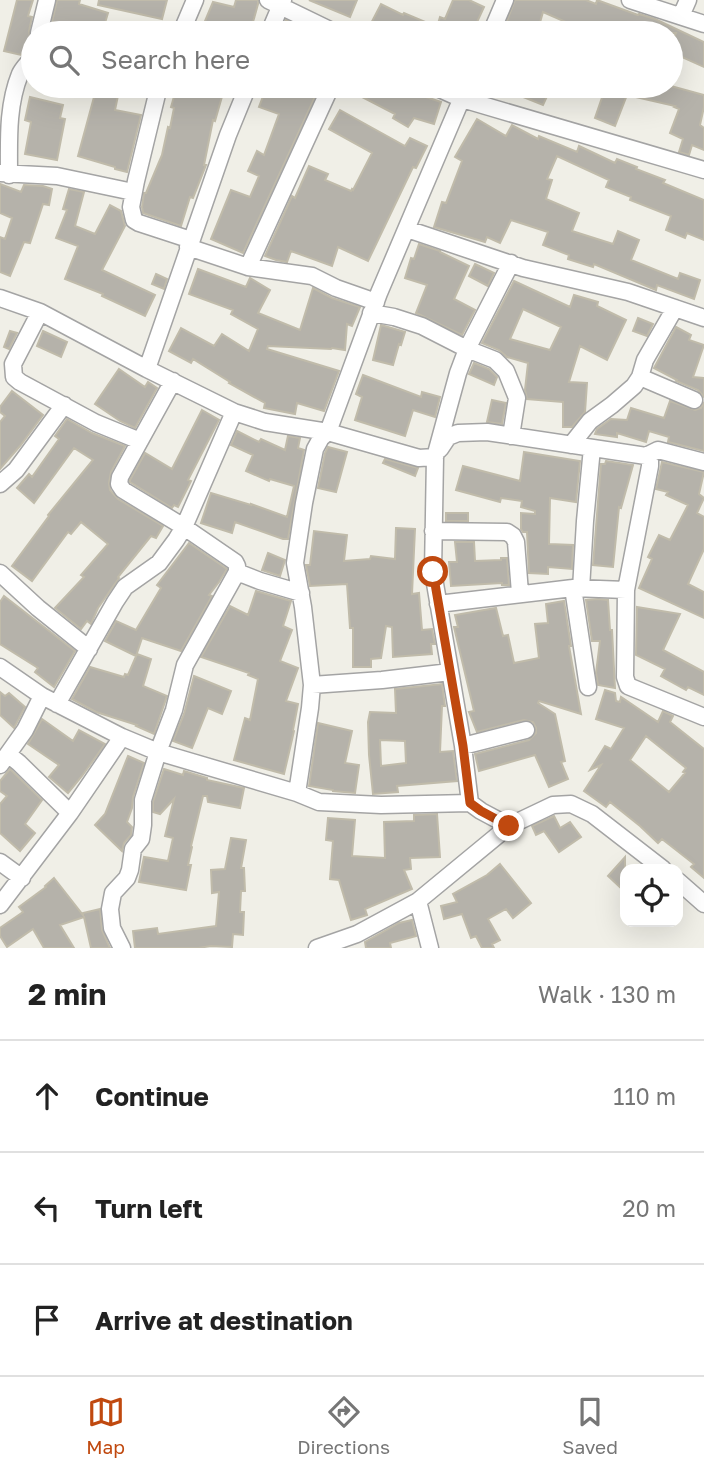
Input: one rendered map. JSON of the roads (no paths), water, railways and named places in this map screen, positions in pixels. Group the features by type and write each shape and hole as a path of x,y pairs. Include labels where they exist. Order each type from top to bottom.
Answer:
{"street":[{"path":"42,21 47,0"},
{"path":"186,21 195,0"},
{"path":"496,21 505,0"},
{"path":"630,0 704,24"},
{"path":"681,16 688,0"},
{"path":"272,21 277,2 313,21"},
{"path":"21,72 8,85 9,122 5,174 57,176 134,192"},
{"path":"156,98 131,207 134,220 248,267 312,276 394,317 422,326 495,360 506,371 517,398 511,436"},
{"path":"147,369 243,98"},
{"path":"248,267 325,98"},
{"path":"297,793 312,685 295,563 315,449 328,432 373,307 462,98"},
{"path":"482,98 704,170"},
{"path":"407,229 523,268 628,292 704,318"},
{"path":"470,803 463,746 433,572 435,457 467,349 511,263"},
{"path":"0,298 40,312 234,412 265,422 328,432 419,458 435,457"},
{"path":"571,445 590,421 635,386 645,360 675,307"},
{"path":"40,312 13,364 14,377 96,423 140,441"},
{"path":"640,377 694,400"},
{"path":"122,948 112,928 110,909 113,893 127,878 133,849 141,839 143,800 174,710 185,665 237,572 235,562 123,490 119,484 120,477 173,381"},
{"path":"0,484 16,470 64,405"},
{"path":"57,704 125,587 159,563 184,527 234,412"},
{"path":"435,457 448,438 458,433 487,432 646,456 657,450 704,462"},
{"path":"588,687 577,589 592,448"},
{"path":"646,456 650,466 626,590 625,677 628,686 704,717"},
{"path":"433,531 507,532 513,536 516,542 520,593"},
{"path":"237,572 301,593"},
{"path":"2,579 89,649"},
{"path":"438,604 520,593 577,589 626,590"},
{"path":"0,667 42,696 122,737 158,752 319,802 381,805 470,803 509,826"},
{"path":"312,685 450,672"},
{"path":"42,696 25,730 4,760 19,763 70,813"},
{"path":"463,746 526,730"},
{"path":"0,905 70,813 122,737"},
{"path":"317,948 357,934 418,901 509,826 553,805 572,804 592,814 657,864"},
{"path":"0,862 22,878"},
{"path":"683,885 704,904"},
{"path":"418,901 430,948"}]}
